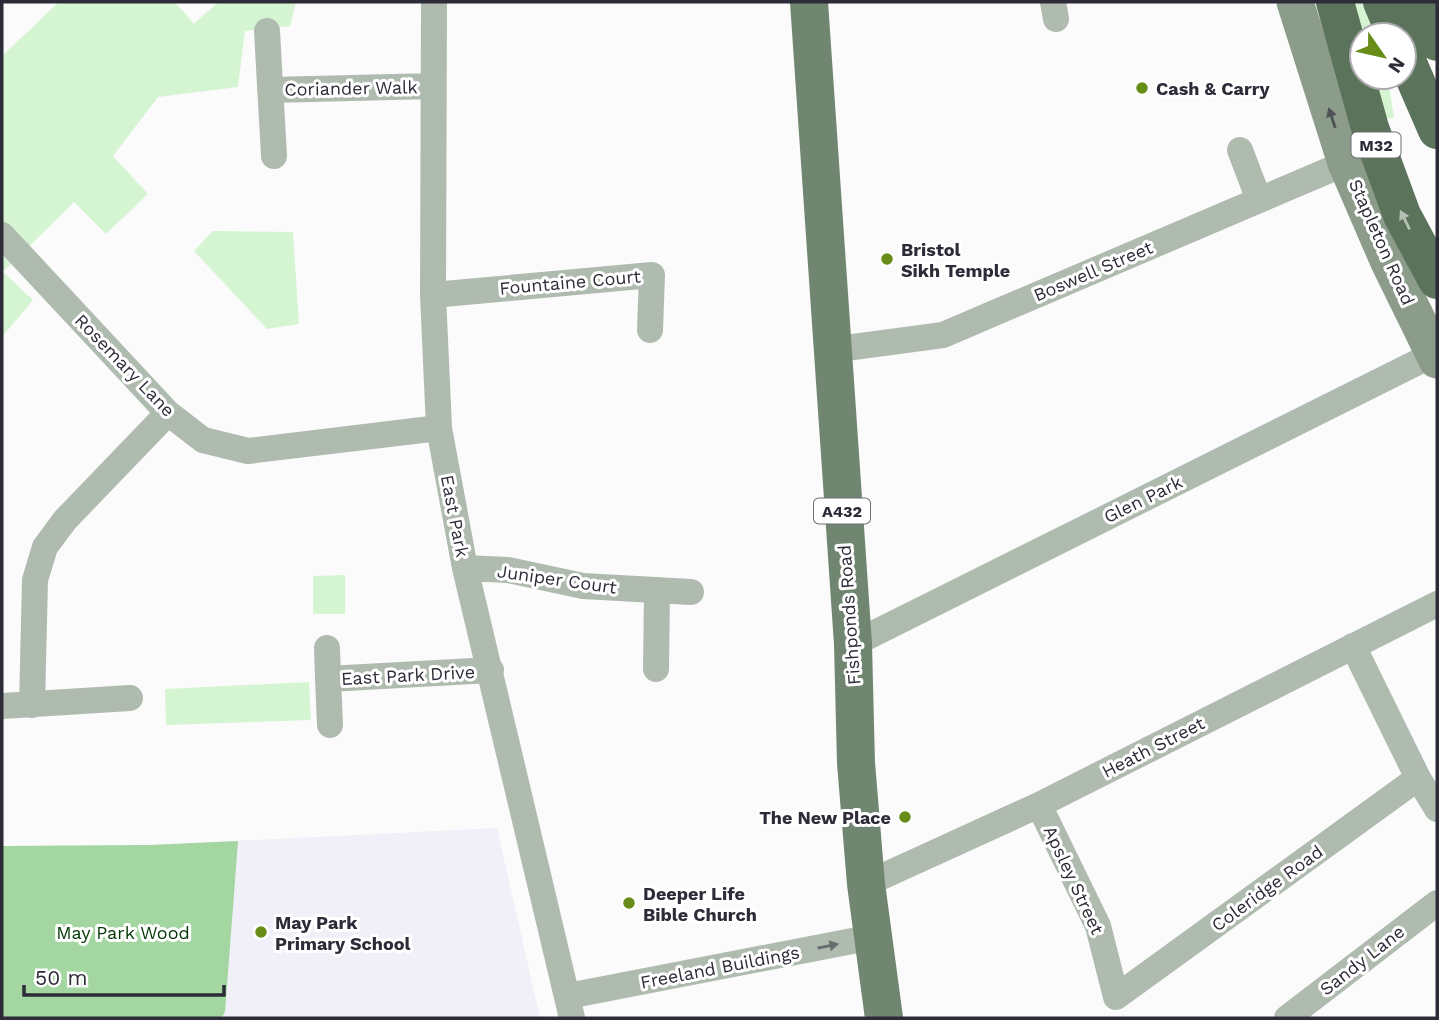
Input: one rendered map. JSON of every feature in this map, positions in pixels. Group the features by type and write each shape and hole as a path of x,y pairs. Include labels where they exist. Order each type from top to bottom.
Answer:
{"highway":[{"name":"M32","path":"1335,2 1370,128 1402,215 1437,280"},
{"path":"1382,2 1390,21"},
{"path":"1420,2 1437,42"},
{"path":"1418,86 1437,130"}],"main road":[{"name":"Fishponds Road","path":"809,2 853,644 856,763 866,884 884,1018"},
{"name":"Stapleton Road","path":"1295,2 1346,163 1388,260 1436,357"}],"street":[{"name":"East Park","path":"434,2 433,295 439,428 465,568 570,1007"},
{"name":"Coriander Walk","path":"267,31 274,156"},
{"name":"Coriander Walk","path":"270,90 433,86"},
{"path":"1240,150 1259,200"},
{"name":"Boswell Street","path":"831,350 943,335 1346,163"},
{"name":"Rosemary Lane","path":"2,235 168,413 203,440 248,451 439,428"},
{"name":"Fountaine Court","path":"433,295 652,275 650,330"},
{"name":"Glen Park","path":"853,644 1436,357"},
{"path":"33,705 35,580 45,547 65,520 168,413"},
{"name":"Juniper Court","path":"465,568 508,570 583,586 691,592"},
{"path":"656,669 657,590"},
{"name":"Heath Street","path":"866,884 1039,805 1437,604"},
{"path":"1353,646 1418,778 1437,809"},
{"path":"327,649 328,679"},
{"name":"East Park Drive","path":"330,726 328,679 491,670"},
{"path":"2,706 130,698"},
{"name":"Coleridge Road","path":"1116,998 1418,778"},
{"name":"Apsley Street","path":"1039,805 1098,926 1116,998"},
{"name":"Sandy Lane","path":"1287,1018 1437,903"},
{"name":"Freeland Buildings","path":"570,1007 873,937"}],"shaded area":[{"name":"May Park Primary School","path":"497,828 540,1018 2,1018 2,846 150,845"}],"green space":[{"path":"59,2 175,2 194,24 218,2 296,2 290,26 245,31 238,87 158,97 113,156 148,194 106,234 74,202 3,272 33,300 2,337 2,56"},
{"path":"1331,2 1377,2 1380,21 1348,21 1348,65"},
{"path":"1355,91 1390,91 1394,118 1363,120"},
{"path":"213,231 293,232 299,324 267,329 194,251"},
{"path":"345,575 345,614 313,614 313,576"},
{"path":"309,682 311,720 166,725 165,689"},
{"name":"May Park Wood","path":"238,841 225,1012 221,1018 2,1018 2,846 150,845"}],"place":[{"name":"Cash & Carry","path":"1142,88"},
{"name":"Bristol Sikh Temple","path":"887,259"},
{"name":"The New Place","path":"905,817"},
{"name":"Deeper Life Bible Church","path":"629,903"},
{"name":"May Park Primary School","path":"261,932"}]}
